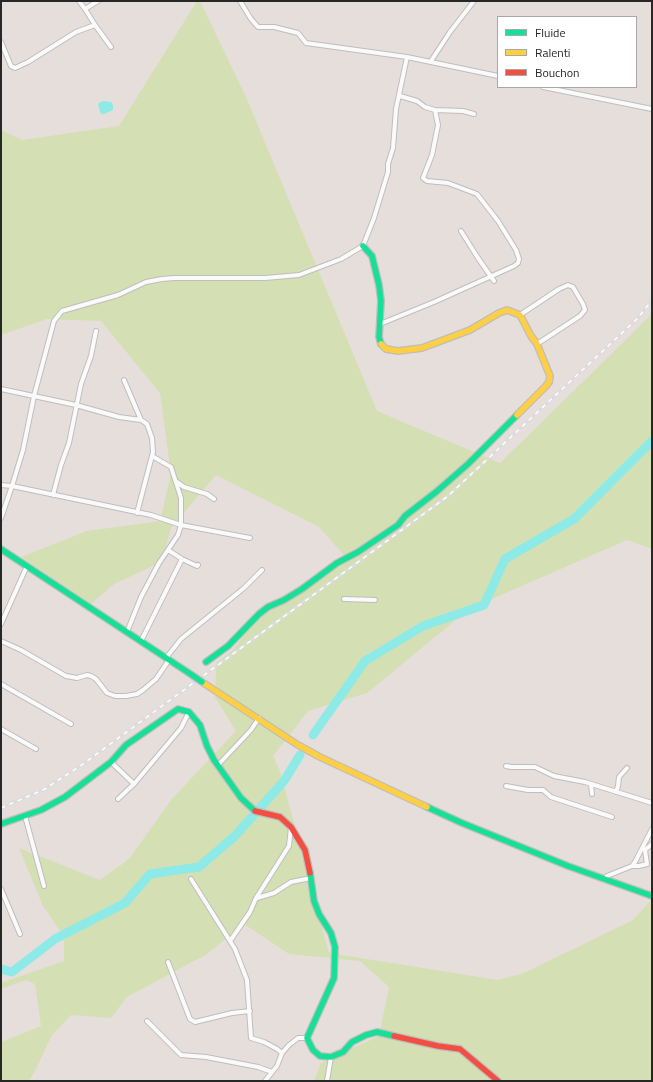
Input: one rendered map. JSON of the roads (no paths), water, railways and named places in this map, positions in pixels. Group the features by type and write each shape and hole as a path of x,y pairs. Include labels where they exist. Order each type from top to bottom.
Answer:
{"street":[{"path":"79,1 112,47"},
{"path":"85,9 98,1"},
{"path":"240,1 251,19 258,27 274,27 298,32 306,43 431,61 497,76"},
{"path":"431,61 450,32 474,1"},
{"path":"1,42 11,66 15,68 28,62 76,32 95,25"},
{"path":"1,518 23,450 34,396 54,321 62,311 118,295 146,282 162,279 265,278 299,275 341,259 363,246 374,218 388,172 388,164 393,148 396,109 400,96 407,57"},
{"path":"548,88 652,109"},
{"path":"400,96 417,101 425,107 435,110 463,111 474,114"},
{"path":"380,324 434,302 518,263 519,259 516,250 504,234 498,221 477,194 448,184 427,181 423,178 432,155 438,126 435,110"},
{"path":"461,231 494,281"},
{"path":"206,662 228,646 259,614 268,607 284,600 337,563 358,552 398,525 405,516 436,492 468,464 549,382 550,376 537,344 520,315 512,311 507,310 470,330 422,348 398,351 386,349 382,346 379,336 381,301 379,285 372,256 363,246"},
{"path":"520,315 559,289 568,285 573,287 584,304 585,310 580,316 537,344"},
{"path":"53,495 69,443 81,384 91,356 96,331"},
{"path":"124,380 141,420"},
{"path":"1,389 76,405 119,417 141,420 147,424 152,438 153,452 137,513"},
{"path":"127,632 141,597 178,535 181,525 181,498 172,467 152,456"},
{"path":"176,482 184,487 207,494 214,499"},
{"path":"1,485 12,486 137,513 181,525 250,538"},
{"path":"1,549 192,676 259,718 298,745 320,757 462,823 605,880 652,896"},
{"path":"168,550 182,559 196,566 198,565"},
{"path":"140,641 182,559"},
{"path":"1,624 27,566"},
{"path":"1,641 21,650 66,676 77,678 87,675 96,678 107,693 115,696 137,694 156,679 181,639 244,588 262,570"},
{"path":"344,599 375,600"},
{"path":"1,684 71,724"},
{"path":"1,824 41,810 65,797 111,762 126,745 178,709 189,712 200,725 207,746 218,765 242,798 256,811 280,817 291,827 305,850 314,901 319,914 331,933 335,947 334,978 307,1038"},
{"path":"118,799 134,784 181,728 189,712"},
{"path":"218,765 251,730 259,718"},
{"path":"1,729 36,749"},
{"path":"111,762 134,784"},
{"path":"506,766 535,767 554,776 592,784 652,804"},
{"path":"616,792 619,777 627,768"},
{"path":"592,784 592,794"},
{"path":"506,786 528,790 543,790 551,797 612,817"},
{"path":"25,816 44,886"},
{"path":"230,941 250,912 256,898 289,846 291,827"},
{"path":"632,866 652,829"},
{"path":"605,880 607,876 632,866 647,864 644,850 652,844"},
{"path":"256,898 274,893 290,882 311,878"},
{"path":"191,880 235,949 247,980 251,1038 264,1042 282,1053"},
{"path":"1,889 20,934"},
{"path":"168,962 190,1019 195,1022 232,1013 250,1011"},
{"path":"147,1021 181,1054 206,1057 258,1067 272,1072"},
{"path":"307,1038 313,1050 320,1056 330,1057 343,1052 352,1042 366,1035 377,1032 438,1046 460,1049 498,1081"},
{"path":"265,1081 277,1066 282,1053 289,1045 298,1038 307,1038"},
{"path":"327,1081 330,1057"}],"water":[{"path":"100,102 111,102 113,105 113,110 101,114 98,105"}],"waterway":[{"path":"313,735 365,661 423,626 484,605 505,559 574,519 652,441"},
{"path":"1,969 12,972 55,939 125,903 150,874 199,867 235,836 284,781 300,755"}],"railway":[{"path":"1,808 45,789 83,764 448,496 638,318 652,300"}]}
